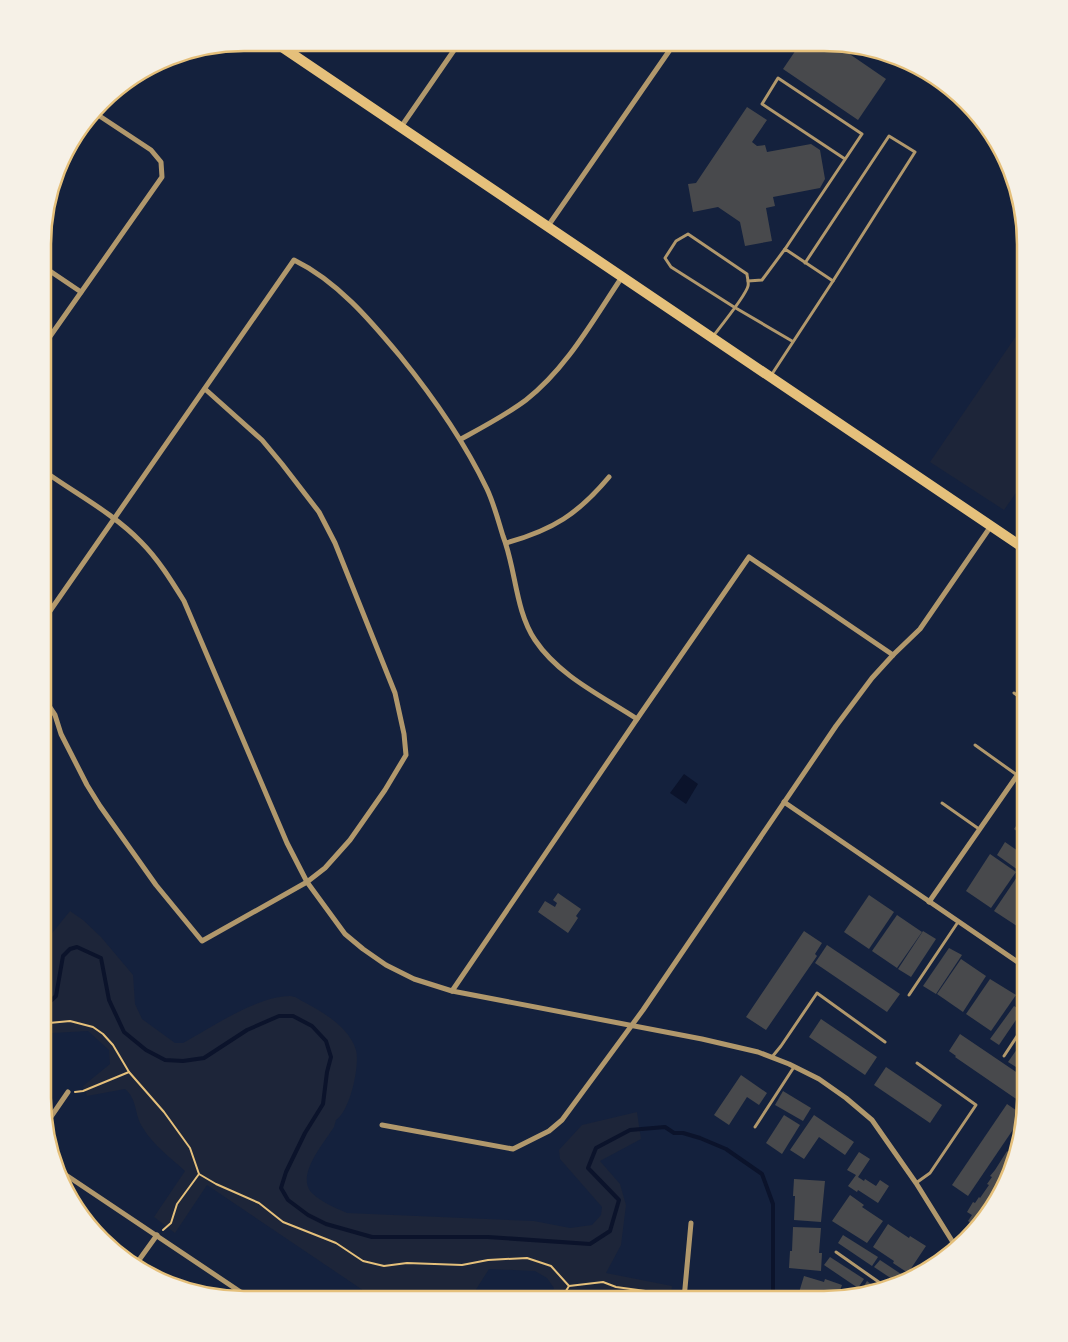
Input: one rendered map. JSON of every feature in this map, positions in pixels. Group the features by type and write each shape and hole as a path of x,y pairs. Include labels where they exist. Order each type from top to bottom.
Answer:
{"main road":[{"path":"288,51 1017,544"}],"street":[{"path":"401,127 453,51"},
{"path":"548,227 669,51"},
{"path":"51,335 162,177 161,162 151,150 100,116"},
{"path":"51,611 294,260 326,280 376,326 432,395 461,440 487,490 506,543 525,620 547,656 568,674 637,718"},
{"path":"51,272 81,292"},
{"path":"461,440 526,400 558,370 622,277"},
{"path":"51,710 87,785 100,806 156,885 202,941 307,882 339,854 385,790 406,755 404,734 394,693 334,543 319,512 262,440 205,389"},
{"path":"51,476 115,519 141,542 162,565 184,601 288,843 307,882 345,934 362,949 386,965 414,979 452,991 702,1039 758,1052 819,1079 872,1120 916,1183 952,1242"},
{"path":"506,543 530,536 560,522 592,496 609,477"},
{"path":"382,1125 513,1149 549,1131 562,1120 631,1025 866,686 893,655 920,629 991,526"},
{"path":"452,991 637,718 749,557 893,655"},
{"path":"929,902 1017,775"},
{"path":"784,802 1017,962"},
{"path":"52,1115 68,1092"},
{"path":"68,1176 239,1291"},
{"path":"685,1291 691,1223"},
{"path":"139,1260 157,1235"}],"lane":[{"path":"748,281 762,280 786,249 845,160 862,134 778,78 762,104 845,160"},
{"path":"770,377 915,152 889,136 805,263"},
{"path":"712,338 734,307 748,286 747,274 688,234 676,241 665,258 671,267 734,307 792,341"},
{"path":"786,249 833,281"},
{"path":"975,745 1017,775"},
{"path":"942,803 980,829"},
{"path":"909,995 958,922"},
{"path":"771,1057 781,1046 817,993 884,1042"},
{"path":"1004,1056 1017,1036"},
{"path":"916,1183 930,1173 976,1105 917,1063"},
{"path":"755,1127 794,1067"},
{"path":"836,1252 880,1283"}],"path":[{"path":"51,1023 70,1021 93,1027 103,1034 113,1045 129,1072 164,1112 190,1148 199,1174 216,1184 259,1203 283,1222 336,1243 363,1261 384,1266 407,1263 462,1265 488,1260 527,1258 551,1266 569,1286"},
{"path":"68,1092 83,1091 129,1072"},
{"path":"157,1235 171,1223 177,1204 199,1174"},
{"path":"569,1286 602,1282 616,1287 645,1291"},
{"path":"566,1291 569,1286"}],"shaded area":[{"path":"1017,335 1017,491 1004,510 930,462"},
{"path":"684,774 698,784 686,804 670,793"},
{"path":"70,911 83,920 101,937 133,975 135,1004 142,1019 175,1043 183,1043 221,1021 263,1001 290,996 319,1010 341,1027 348,1034 356,1050 357,1066 353,1088 346,1108 336,1120 334,1127 313,1160 307,1179 308,1187 313,1194 325,1203 347,1213 534,1221 570,1228 592,1225 601,1215 602,1207 560,1159 559,1150 582,1125 637,1112 641,1139 600,1161 620,1184 626,1205 621,1245 606,1273 672,1286 672,1291 553,1291 554,1288 547,1278 535,1271 489,1269 475,1291 364,1291 207,1185 175,1233 154,1217 185,1171 147,1134 140,1123 132,1098 125,1089 87,1096 83,1086 110,1064 109,1050 88,1031 51,1034 51,935"}],"building":[{"path":"795,51 848,53 886,79 858,120 783,69"},
{"path":"747,107 767,120 752,142 757,146 765,145 767,152 811,144 820,150 825,179 820,188 773,197 775,206 766,208 772,241 745,246 740,222 718,207 693,212 688,184 696,183"},
{"path":"1005,842 1017,850 1017,869 997,855"},
{"path":"990,854 1016,872 991,908 966,891"},
{"path":"1017,877 1017,926 994,911"},
{"path":"558,893 581,909 576,916 578,918 568,933 538,912 545,901 555,907 557,903 553,900"},
{"path":"869,895 894,912 869,949 844,932"},
{"path":"897,915 922,932 897,968 872,951"},
{"path":"804,931 822,943 815,954 817,956 766,1030 746,1017"},
{"path":"923,931 936,939 911,977 898,969"},
{"path":"827,945 900,994 887,1012 815,963"},
{"path":"949,948 962,955 936,994 923,986"},
{"path":"961,959 986,976 963,1012 937,994"},
{"path":"990,979 1016,995 991,1031 966,1014"},
{"path":"1014,1006 1017,1008 1017,1018 999,1045 990,1039"},
{"path":"821,1019 877,1057 865,1075 809,1037"},
{"path":"960,1034 1017,1073 1017,1099 955,1057 949,1051"},
{"path":"1017,1049 1017,1066 1016,1067 1008,1062"},
{"path":"886,1067 942,1105 930,1123 874,1085"},
{"path":"741,1075 767,1093 759,1105 747,1097 729,1125 714,1115"},
{"path":"783,1091 811,1108 803,1121 775,1105"},
{"path":"1007,1104 1016,1110 1014,1128 968,1196 952,1185"},
{"path":"784,1115 800,1125 782,1154 766,1143"},
{"path":"814,1115 854,1142 845,1155 819,1137 804,1159 790,1150"},
{"path":"1007,1151 1009,1152 1007,1160 997,1183 971,1223 968,1221 972,1215 967,1212 973,1202 975,1203 980,1198 989,1185 987,1184 992,1177 990,1176"},
{"path":"859,1152 870,1159 858,1177 876,1186 880,1180 889,1186 878,1203 848,1186 856,1175 847,1170"},
{"path":"794,1179 825,1181 821,1222 794,1220"},
{"path":"850,1195 864,1205 862,1207 883,1221 867,1243 832,1221"},
{"path":"888,1224 909,1238 910,1236 926,1246 910,1271 907,1272 873,1247"},
{"path":"793,1227 821,1228 819,1253 822,1253 821,1271 789,1268"},
{"path":"843,1235 878,1257 872,1266 838,1243"},
{"path":"830,1257 864,1279 857,1288 824,1265"},
{"path":"880,1260 902,1274 892,1279 874,1267"},
{"path":"804,1276 824,1282 825,1279 842,1285 840,1290 799,1291"},
{"path":"867,1281 872,1285 864,1286"}],"waterway":[{"path":"51,1001 56,996 63,956 70,949 77,947 101,958 109,1000 124,1032 146,1050 165,1060 183,1061 204,1058 247,1030 279,1016 293,1016 312,1026 326,1041 331,1057 323,1104 305,1133 286,1172 281,1188 288,1200 308,1215 326,1224 372,1237 488,1237 590,1244 610,1231 619,1200 588,1168 596,1148 630,1130 665,1127 674,1133 683,1133 700,1138 726,1149 762,1174 773,1204 773,1291"}]}
